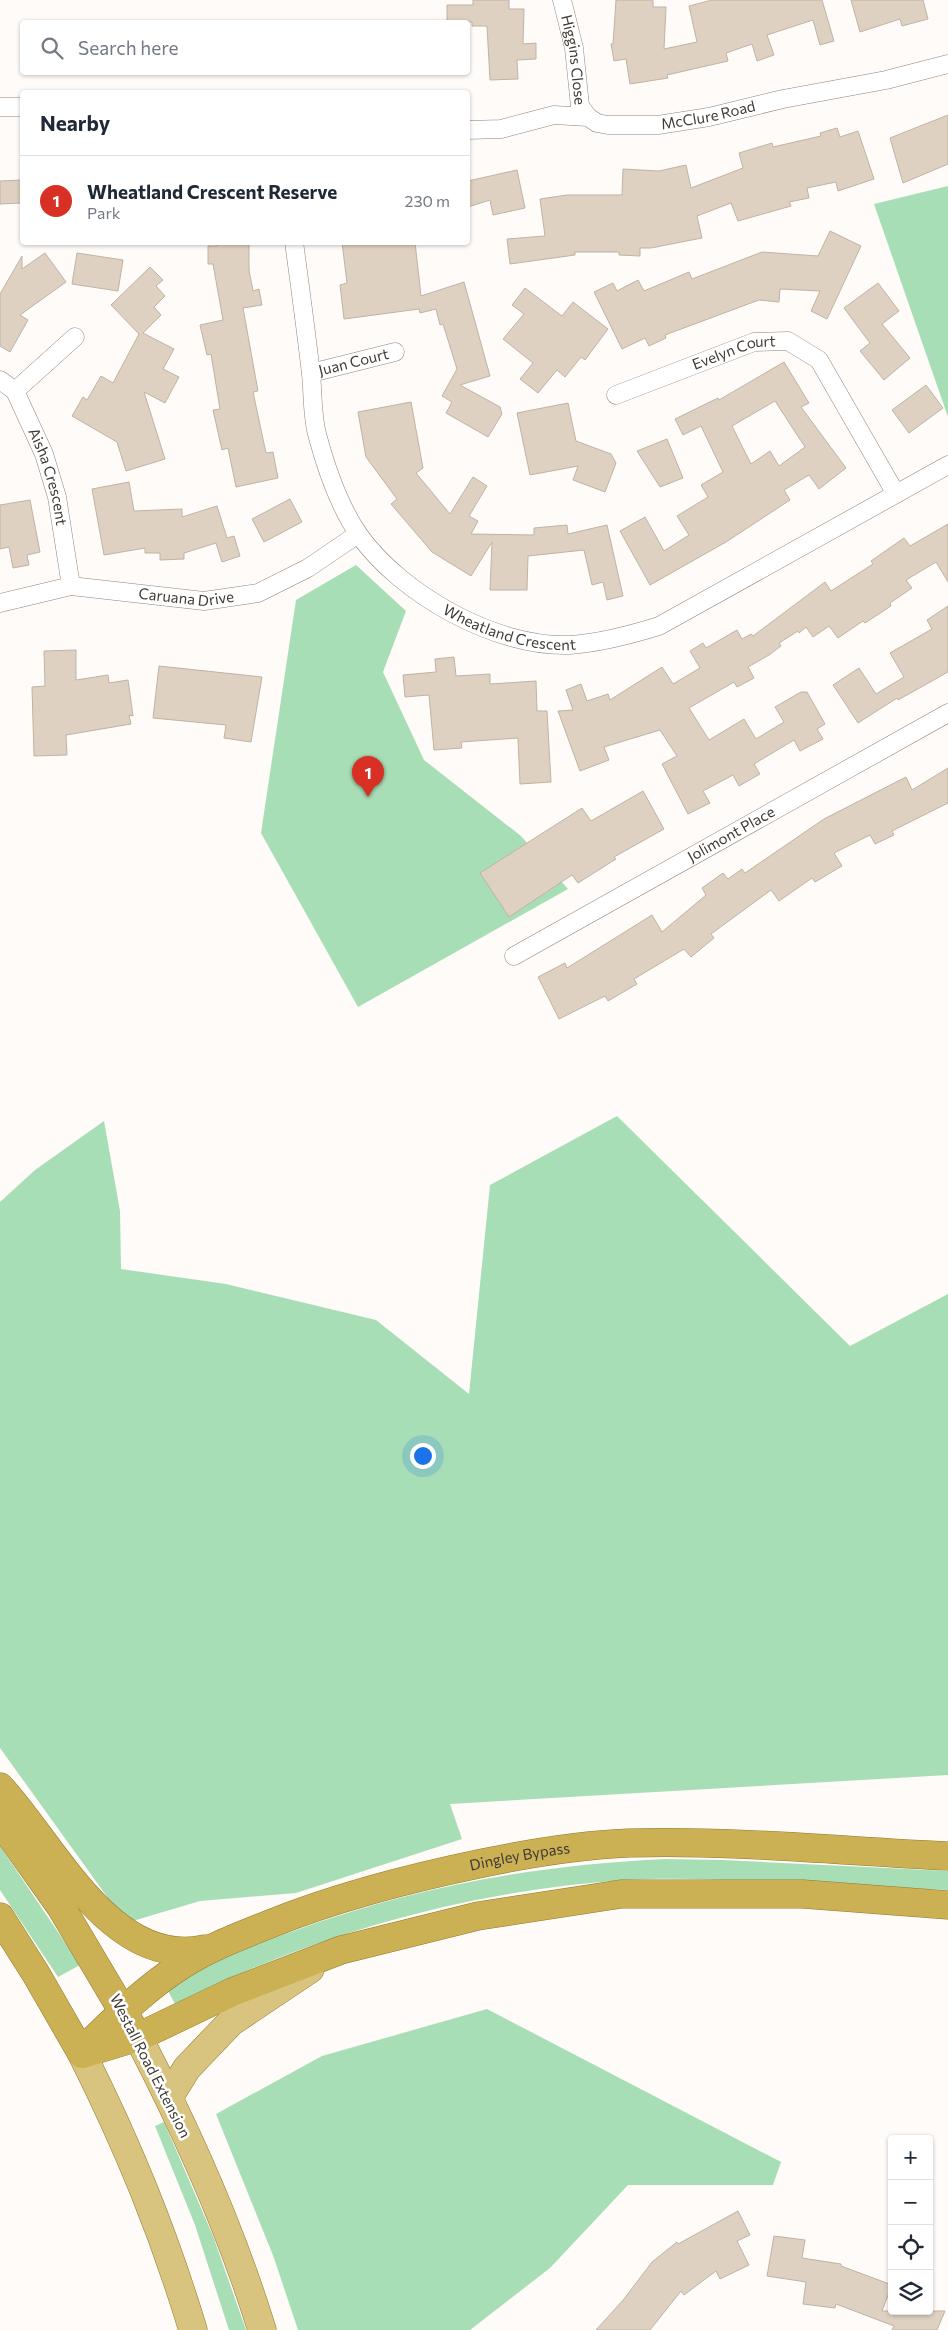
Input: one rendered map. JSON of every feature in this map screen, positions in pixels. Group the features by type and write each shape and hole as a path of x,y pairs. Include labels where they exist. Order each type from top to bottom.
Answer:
{"highway":[{"path":"0,1787 21,1810 78,1888 122,1928 145,1943 163,1950 194,1951 216,1946"},
{"name":"Westall Road Extension","path":"0,1821 61,1907 124,2010 138,2037"},
{"name":"Dingley Bypass","path":"82,2053 124,2010 168,1974 216,1946 298,1912 432,1873 546,1850 628,1843 697,1844 948,1856"},
{"path":"0,1917 82,2053 138,2037 240,1989 341,1950 478,1916 622,1894 803,1894 948,1905"}],"main road":[{"path":"169,2097 187,2068 231,2022 261,2000 341,1950"},
{"name":"Westall Road Extension","path":"138,2037 169,2097 214,2200 262,2330"},
{"path":"82,2053 111,2113 154,2213 193,2330"}],"street":[{"name":"Higgins Close","path":"562,0 574,48 580,106 588,117"},
{"name":"McClure Road","path":"470,130 501,129 554,115 588,117 598,123 608,125 658,125 708,117 783,99 886,80 948,64"},
{"path":"0,107 20,107"},
{"name":"Wheatland Crescent","path":"294,245 316,432 334,485 358,534 402,580 436,603 470,621 508,636 549,644 569,645 624,636 659,626 948,465"},
{"path":"15,391 75,337"},
{"name":"Evelyn Court","path":"616,395 754,342 788,341 819,360 896,494"},
{"name":"Juan Court","path":"310,373 395,352"},
{"name":"Aisha Crescent","path":"0,380 15,391 44,454 57,497 70,586"},
{"name":"Caruana Drive","path":"0,603 70,586 204,601 258,593 308,568 358,534"},
{"name":"Jolimont Place","path":"514,956 948,713"}],"green space":[{"path":"948,186 948,417 874,204"},
{"path":"356,565 406,611 383,672 424,760 521,836 568,889 358,1007 261,833 296,600"},
{"path":"617,1116 850,1346 948,1294 948,1775 450,1804 462,1839 296,1893 200,1901 126,1923 0,1748 0,1202 35,1170 104,1121 120,1211 121,1269 226,1284 376,1320 469,1394 490,1185"},
{"path":"0,1846 80,1965 58,1977 0,1890"},
{"path":"666,1859 948,1871 948,1890 682,1879 625,1880 566,1886 450,1905 338,1936 283,1956 175,2004 167,1989 196,1971 243,1950 337,1916 383,1902 476,1881 522,1873 617,1862"},
{"path":"487,2009 781,2162 773,2185 628,2185 550,2268 470,2330 298,2330 274,2258 216,2114 322,2056"},
{"path":"164,2122 213,2236 246,2330 229,2330 195,2225 155,2126"}],"building":[{"path":"473,0 509,0 509,9 524,9 523,44 536,43 536,59 517,60 518,79 490,80 487,26 472,26 470,20 447,20 447,5 473,5"},
{"path":"616,0 653,0 653,7 666,7 664,49 697,42 689,6 712,0 822,0 834,41 820,45 813,20 767,35 774,55 757,61 752,44 726,53 728,61 667,75 668,78 630,84 626,59 614,61 611,44 613,44"},
{"path":"851,0 923,0 928,19 902,26 900,19 860,32"},
{"path":"948,115 948,164 903,183 890,138"},
{"path":"837,128 840,137 858,131 874,179 838,191 836,182 807,188 809,198 789,202 791,206 738,221 731,203 697,216 702,238 651,248 640,248 640,256 619,255 619,252 575,252 575,255 510,264 507,239 545,236 540,199 567,195 622,195 623,169 659,171 686,165 691,188 743,168 739,153 772,143 773,147 821,136 820,133"},
{"path":"517,170 525,208 493,215 490,200 470,206 470,181"},
{"path":"20,180 20,203 0,204 0,181"},
{"path":"830,231 861,246 827,319 811,311 820,291 780,289 779,302 759,300 665,335 666,338 649,346 645,338 622,349 594,292 613,283 617,291 638,280 644,291 689,272 692,279 762,252 818,256"},
{"path":"249,245 249,270 253,291 259,289 262,305 243,308 258,391 253,392 266,453 273,452 278,478 236,487 228,448 222,450 213,410 220,409 211,354 207,355 200,325 223,320 213,264 208,264 208,246"},
{"path":"342,245 415,245 421,296 464,282 490,376 460,385 500,407 502,414 488,437 446,413 452,402 442,396 457,369 443,324 440,325 436,309 420,313 419,309 344,319 340,285 347,283"},
{"path":"45,253 66,282 20,315 28,320 10,352 0,346 0,294 22,256 22,269"},
{"path":"77,253 123,260 118,291 72,284"},
{"path":"150,267 163,280 156,286 165,296 154,307 161,315 143,333 174,349 163,369 179,377 165,403 144,392 165,459 126,471 117,442 72,416 83,397 87,400 101,376 113,383 139,334 111,305"},
{"path":"878,283 899,311 882,324 910,358 884,380 860,351 870,343 844,308"},
{"path":"525,288 562,316 573,302 608,329 585,360 581,357 565,377 557,370 538,393 520,379 533,363 503,339 524,314 512,305"},
{"path":"784,362 809,403 801,407 846,468 819,489 809,475 784,490 790,500 726,542 650,585 620,531 645,517 664,551 689,535 677,516 708,497 701,485 723,472 701,426 683,435 675,419 718,398 719,400","holes":["775,401 805,447 779,466 770,451 751,464 732,426"]},
{"path":"926,385 943,408 909,433 892,410"},
{"path":"411,402 423,468 416,473 450,514 473,477 487,486 469,516 478,521 471,534 534,535 534,528 567,525 568,534 607,525 623,596 607,600 603,582 592,585 584,550 528,556 527,590 490,590 492,542 471,576 432,552 391,504 397,499 366,457 358,412"},
{"path":"568,403 576,441 611,454 616,463 605,492 573,480 578,466 530,475 517,413"},
{"path":"667,439 683,478 660,487 637,451"},
{"path":"129,482 134,511 182,509 182,517 217,506 227,538 234,536 240,556 222,562 216,543 184,553 184,559 160,560 160,553 145,553 145,548 104,555 92,489"},
{"path":"290,499 302,522 264,542 252,519"},
{"path":"30,500 40,552 27,555 29,565 13,568 9,547 0,549 0,505"},
{"path":"948,524 948,582 936,562 906,580 912,588 890,603 891,606 865,623 863,621 838,638 829,626 813,637 806,627 799,633 798,631 779,643 781,646 748,667 754,678 737,687 734,682 689,708 709,740 744,719 756,739 784,722 775,707 801,692 807,692 825,724 817,729 823,739 800,751 794,740 754,764 760,774 739,786 733,775 703,791 710,803 688,814 662,764 677,756 660,730 604,747 609,760 580,771 558,711 573,710 566,690 581,684 587,701 608,694 610,700 662,667 673,684 700,668 690,651 703,643 706,648 737,630 742,639 751,634 753,636 825,582 831,591 873,564 871,561 904,538 910,546"},
{"path":"948,606 948,672 898,700 897,698 858,723 833,685 859,668 876,694 904,677 890,653 932,629 927,620"},
{"path":"76,650 76,680 108,675 109,683 128,680 133,716 129,715 131,724 66,735 67,755 34,756 32,687 45,686 44,651"},
{"path":"454,657 456,676 490,674 490,684 536,681 537,711 547,711 551,782 520,784 518,738 461,742 462,748 434,750 429,695 405,697 403,675 436,672 435,659"},
{"path":"159,666 262,677 251,742 224,738 226,725 153,718"},
{"path":"948,768 948,803 892,831 894,835 875,844 870,835 834,853 842,866 815,882 812,878 779,901 771,890 711,934 714,938 691,957 684,949 634,979 637,984 608,1001 605,996 559,1019 538,977 565,963 567,968 652,915 662,932 706,895 702,888 723,873 728,879 742,869 745,873 824,819 906,777 912,790"},
{"path":"643,791 664,829 614,857 616,859 578,883 572,875 509,917 480,873 582,808 591,821"},
{"path":"738,2211 750,2235 737,2241 749,2265 720,2279 716,2271 684,2295 681,2291 650,2330 596,2330 624,2299 652,2262 677,2242 678,2244"},
{"path":"774,2236 805,2240 802,2258 841,2264 841,2266 888,2284 888,2295 882,2311 888,2311 888,2315 933,2315 933,2311 945,2311 937,2330 892,2330 894,2326 836,2304 835,2308 803,2304 806,2282 767,2276"}],"place":[{"name":"Wheatland Crescent Reserve","path":"368,797"}]}
